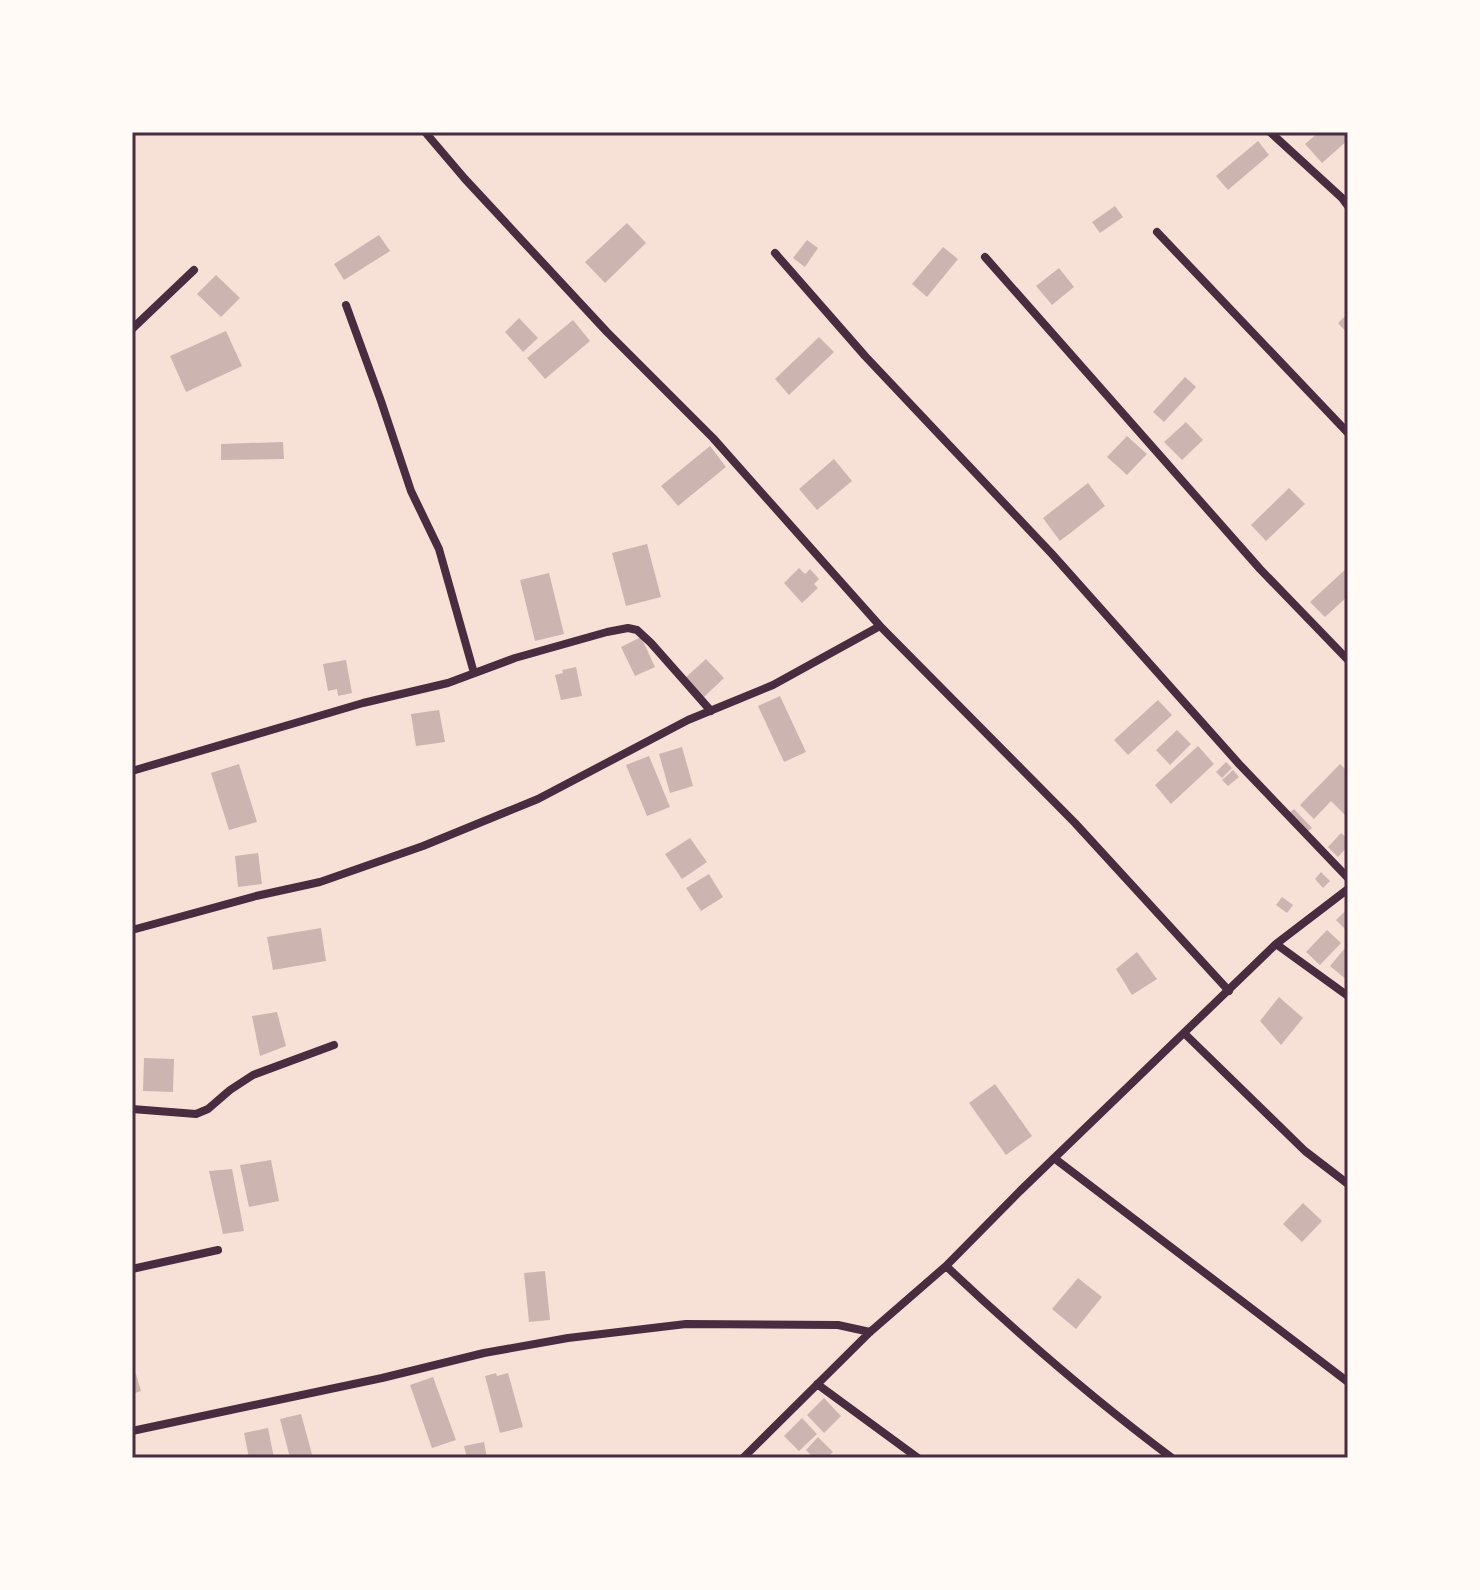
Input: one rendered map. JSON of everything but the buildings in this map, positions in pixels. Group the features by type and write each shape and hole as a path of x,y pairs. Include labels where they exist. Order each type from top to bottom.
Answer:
{"street":[{"path":"425,132 607,332 713,438 880,626 1075,823 1229,991"},
{"path":"1270,132 1348,206"},
{"path":"1157,232 1348,433"},
{"path":"775,253 865,356 1052,554 1239,764 1348,878"},
{"path":"985,257 1260,569 1348,660"},
{"path":"132,329 194,270"},
{"path":"346,305 411,491 439,549 474,673"},
{"path":"132,930 320,882 423,846 538,799 688,720 773,685 880,626"},
{"path":"132,771 363,703 448,683 515,658 628,628 637,630 651,643 711,711"},
{"path":"743,1458 870,1332 946,1266 1276,944 1348,889"},
{"path":"1276,944 1348,996"},
{"path":"1184,1033 1305,1151 1348,1184"},
{"path":"132,1109 196,1114 208,1109 253,1075 334,1045"},
{"path":"1054,1158 1348,1382"},
{"path":"132,1269 218,1250"},
{"path":"946,1266 1004,1321 1172,1458"},
{"path":"132,1431 484,1353 568,1338 686,1324 838,1325 870,1332"},
{"path":"817,1384 918,1458"}]}
